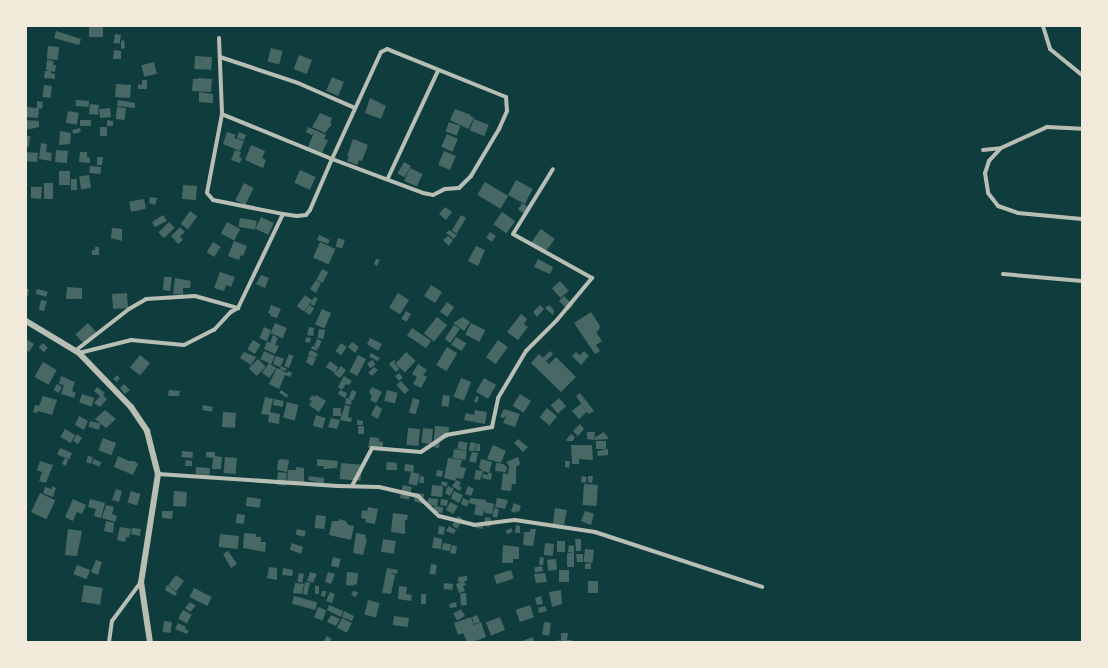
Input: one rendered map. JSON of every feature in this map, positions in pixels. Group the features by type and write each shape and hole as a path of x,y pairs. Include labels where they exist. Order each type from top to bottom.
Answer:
{"street":[{"path":"1043,26 1050,48 1082,75"},
{"path":"219,38 222,114 210,172 207,193 209,198 283,214 296,216 306,215 310,210 332,159 382,50 387,49 438,71 506,97 507,111 499,129 471,176 459,188 445,189 433,195 332,159 222,114"},
{"path":"220,57 298,83 355,108"},
{"path":"388,178 438,71"},
{"path":"982,150 1001,148 1046,127 1082,129"},
{"path":"1001,148 989,161 985,173 988,193 998,206 1018,213 1082,219"},
{"path":"352,486 372,448 421,452 446,435 492,427 498,398 526,351 557,320 592,278 513,234 554,169"},
{"path":"77,352 131,340 184,345 214,330 231,312 238,308 283,214"},
{"path":"1003,274 1082,281"},
{"path":"77,352 129,308 146,299 196,296 238,308"},
{"path":"26,321 77,352 131,407 147,431 158,474 141,582 150,642"},
{"path":"158,474 378,487 418,496 439,516 474,525 515,520 595,532 762,587"},
{"path":"110,642 112,621 141,582"}],"building":[{"path":"89,26 103,26 103,37 89,37"},
{"path":"56,31 81,39 79,45 54,38"},
{"path":"115,34 121,35 120,44 114,43"},
{"path":"124,40 125,48 121,49 121,41"},
{"path":"48,46 59,47 58,60 47,59"},
{"path":"271,48 283,51 279,64 268,62"},
{"path":"114,50 121,51 121,59 113,59"},
{"path":"299,55 312,60 307,74 294,69"},
{"path":"195,56 212,57 211,70 194,69"},
{"path":"47,60 54,61 53,65 56,65 55,72 51,71 51,73 55,74 55,79 44,78 45,71 50,71 46,70"},
{"path":"154,62 157,74 144,77 141,65"},
{"path":"332,77 344,82 338,96 326,91"},
{"path":"193,79 212,79 211,92 192,91"},
{"path":"142,80 147,80 147,89 138,89 138,84 142,85"},
{"path":"116,84 131,85 130,98 115,97"},
{"path":"44,85 52,86 50,98 43,97"},
{"path":"199,92 213,94 213,103 199,102"},
{"path":"370,98 386,106 381,119 365,113"},
{"path":"76,100 89,101 89,107 76,106"},
{"path":"118,100 135,103 135,108 117,106"},
{"path":"37,101 43,102 42,109 39,108 38,118 26,117 27,107 37,108"},
{"path":"90,104 99,105 98,115 89,114"},
{"path":"117,107 126,108 125,120 116,119"},
{"path":"110,108 111,117 100,118 99,109"},
{"path":"455,109 471,115 470,116 474,118 468,129 450,120"},
{"path":"68,111 79,113 77,125 66,123"},
{"path":"320,113 332,118 330,123 332,124 325,133 312,127"},
{"path":"474,119 489,125 484,136 470,130"},
{"path":"26,120 39,121 39,127 26,130"},
{"path":"80,120 91,120 91,126 80,126"},
{"path":"107,120 113,121 113,126 107,126"},
{"path":"449,122 460,126 457,136 446,131"},
{"path":"100,127 107,127 107,136 100,136"},
{"path":"308,127 315,130 312,135 306,132"},
{"path":"80,128 81,132 73,134 72,130"},
{"path":"315,130 326,135 324,139 328,140 322,153 308,147"},
{"path":"60,131 71,133 70,144 59,145"},
{"path":"227,132 236,135 234,138 244,141 240,151 223,144"},
{"path":"239,132 246,135 244,140 237,138"},
{"path":"447,134 458,139 452,152 441,147"},
{"path":"26,136 30,136 29,147 26,146"},
{"path":"353,139 368,145 362,161 359,160 357,165 347,161 349,157 347,156"},
{"path":"41,143 47,144 46,152 52,153 51,161 39,159"},
{"path":"251,145 265,151 262,158 266,160 263,168 245,160"},
{"path":"56,150 68,151 67,163 55,162"},
{"path":"235,150 241,152 239,157 242,158 240,163 231,160"},
{"path":"444,151 456,156 450,170 438,165"},
{"path":"26,152 38,153 37,162 26,161"},
{"path":"80,152 87,152 87,157 90,158 90,163 79,162"},
{"path":"97,157 103,157 102,165 97,165"},
{"path":"404,162 411,166 404,177 398,173"},
{"path":"90,166 101,167 100,174 89,173"},
{"path":"410,168 423,174 417,187 404,181"},
{"path":"300,170 316,177 310,190 294,183"},
{"path":"59,171 70,171 70,185 59,185"},
{"path":"89,175 91,188 81,189 79,177"},
{"path":"71,179 77,179 77,190 71,190"},
{"path":"516,180 533,189 525,204 508,195"},
{"path":"485,182 508,196 500,209 477,195"},
{"path":"44,183 53,183 53,199 44,199"},
{"path":"244,183 254,188 245,205 235,200"},
{"path":"183,185 197,186 196,200 182,199"},
{"path":"31,187 42,187 41,199 31,198"},
{"path":"150,197 157,198 155,205 149,203"},
{"path":"144,199 146,209 131,212 129,202"},
{"path":"522,203 528,207 524,213 518,210"},
{"path":"445,207 452,212 446,220 439,214"},
{"path":"190,211 197,216 188,229 181,224"},
{"path":"502,212 515,221 507,233 493,224"},
{"path":"163,215 167,221 155,227 152,222"},
{"path":"461,215 466,218 457,234 452,230"},
{"path":"261,217 274,223 268,235 256,229"},
{"path":"240,218 257,221 255,230 238,227"},
{"path":"169,222 175,228 164,238 158,233"},
{"path":"227,222 240,229 234,241 221,233"},
{"path":"180,227 185,232 180,236 183,240 178,244 171,236"},
{"path":"112,228 122,229 122,241 111,238"},
{"path":"541,229 555,239 545,253 531,243"},
{"path":"449,230 457,235 454,239 446,233"},
{"path":"490,232 496,236 492,242 486,238"},
{"path":"319,235 330,240 328,244 317,240"},
{"path":"448,236 453,240 449,246 443,240"},
{"path":"338,238 345,240 342,249 336,247"},
{"path":"234,241 247,246 243,256 241,255 239,260 228,256"},
{"path":"213,242 221,247 214,257 207,252"},
{"path":"320,242 336,249 329,264 313,258"},
{"path":"476,246 485,250 478,266 468,261"},
{"path":"95,247 99,247 99,255 92,255 92,250 95,250"},
{"path":"376,259 380,260 377,266 374,264"},
{"path":"538,259 553,267 550,274 534,267"},
{"path":"322,269 328,272 323,283 317,280"},
{"path":"220,272 235,277 231,287 226,285 224,291 214,288"},
{"path":"261,275 269,278 265,288 256,284"},
{"path":"164,277 172,277 170,291 163,290"},
{"path":"175,278 191,281 190,288 183,288 183,295 173,294"},
{"path":"316,280 321,283 316,293 310,289"},
{"path":"560,281 569,291 561,298 552,288"},
{"path":"431,285 442,292 435,303 424,296"},
{"path":"67,287 82,288 82,299 66,299"},
{"path":"26,289 29,289 28,296 26,296"},
{"path":"37,289 48,292 46,297 36,294"},
{"path":"127,293 128,308 113,309 112,294"},
{"path":"398,293 409,300 400,314 389,307"},
{"path":"305,295 312,300 304,312 297,306"},
{"path":"564,296 573,305 568,310 559,301"},
{"path":"314,297 318,299 314,306 310,304"},
{"path":"41,300 47,301 44,311 39,310"},
{"path":"447,302 454,307 447,317 440,312"},
{"path":"271,305 281,309 277,318 270,316 271,314 268,313"},
{"path":"309,305 314,308 310,315 305,312"},
{"path":"540,305 544,309 537,317 533,312"},
{"path":"549,305 554,310 553,315 545,308"},
{"path":"322,309 331,313 324,329 315,325"},
{"path":"406,311 411,314 407,322 401,319"},
{"path":"591,312 600,326 599,330 596,332 602,341 596,345 600,351 595,354 574,323"},
{"path":"521,314 527,319 524,324 528,327 518,340 507,332"},
{"path":"437,317 447,325 434,342 424,333"},
{"path":"463,317 470,322 464,331 453,323"},
{"path":"88,323 96,332 83,343 75,334"},
{"path":"275,323 287,328 283,338 271,333"},
{"path":"471,323 485,330 479,342 465,335"},
{"path":"454,325 460,329 450,343 444,339"},
{"path":"264,327 271,330 267,341 259,338"},
{"path":"309,327 314,328 313,336 307,335"},
{"path":"412,328 431,341 426,348 407,335"},
{"path":"319,329 325,330 324,339 318,338"},
{"path":"273,335 278,338 275,345 279,346 275,354 264,349 267,341 270,343"},
{"path":"306,337 311,338 310,343 305,342"},
{"path":"456,337 466,343 462,351 451,345"},
{"path":"370,338 382,344 378,351 367,344"},
{"path":"26,339 34,344 29,352 26,350"},
{"path":"317,339 322,341 319,348 314,346"},
{"path":"253,340 261,345 255,354 247,349"},
{"path":"498,340 508,347 496,364 486,357"},
{"path":"352,342 359,347 355,353 348,347"},
{"path":"43,343 48,348 44,352 39,347"},
{"path":"341,343 347,347 341,355 335,351"},
{"path":"312,346 318,348 317,351 311,349"},
{"path":"447,347 457,353 446,371 436,365"},
{"path":"311,350 318,354 315,358 308,354"},
{"path":"264,351 275,356 271,364 260,359"},
{"path":"550,351 553,354 546,361 549,364 556,357 576,377 561,392 531,363 539,354 543,358"},
{"path":"584,351 589,356 581,365 572,356 576,352 580,355"},
{"path":"244,352 256,357 251,365 240,358"},
{"path":"406,352 416,361 405,373 395,364"},
{"path":"371,353 380,358 378,361 369,356"},
{"path":"289,354 294,356 289,368 284,366"},
{"path":"140,355 150,363 140,376 130,367"},
{"path":"309,355 316,359 312,366 306,362"},
{"path":"358,355 366,359 357,376 349,372"},
{"path":"276,356 284,359 280,367 273,364"},
{"path":"258,359 266,367 257,376 249,368"},
{"path":"373,360 375,365 370,368 367,363"},
{"path":"394,360 396,362 394,363 399,369 396,372 389,364"},
{"path":"330,361 338,367 335,373 326,367"},
{"path":"43,362 57,370 48,385 34,377"},
{"path":"269,363 276,368 269,378 262,373"},
{"path":"418,364 427,370 423,375 427,377 421,388 413,384 417,377 412,374"},
{"path":"281,366 287,369 285,371 280,369"},
{"path":"341,366 346,370 340,378 334,374"},
{"path":"374,367 378,370 372,376 368,373"},
{"path":"277,368 287,373 288,371 292,373 290,377 285,375 279,389 269,384"},
{"path":"399,373 403,378 399,381 395,376"},
{"path":"117,375 120,378 117,382 113,379"},
{"path":"61,376 75,382 72,391 76,393 74,398 61,394 64,385 59,384"},
{"path":"344,376 352,381 349,385 346,384 342,390 338,387"},
{"path":"461,378 471,382 464,401 454,397"},
{"path":"484,378 496,385 488,399 476,392"},
{"path":"401,381 409,390 405,394 397,385"},
{"path":"57,384 62,387 59,393 53,390"},
{"path":"124,384 130,390 125,394 120,388"},
{"path":"97,387 105,393 103,395 107,399 100,407 94,403 100,396 94,391"},
{"path":"372,387 382,392 376,403 370,400 372,396 369,392"},
{"path":"169,390 180,391 179,396 168,396"},
{"path":"281,390 288,395 287,398 279,392"},
{"path":"340,390 347,393 345,398 338,394"},
{"path":"352,390 357,392 353,400 349,398"},
{"path":"387,390 398,393 395,403 384,401"},
{"path":"580,393 594,411 589,414 587,412 579,419 572,411 581,404 586,411 576,396"},
{"path":"82,394 94,398 92,407 79,403"},
{"path":"520,394 531,401 524,413 513,406"},
{"path":"312,395 314,397 316,395 326,401 319,412 309,405 312,401 309,400"},
{"path":"443,395 450,396 448,407 441,406"},
{"path":"43,396 57,400 52,415 38,411 37,413 33,412 35,405 39,406"},
{"path":"476,396 479,397 477,403 474,402"},
{"path":"265,397 273,399 270,412 280,414 279,424 268,422 269,415 261,414"},
{"path":"346,398 352,399 351,405 345,404"},
{"path":"413,398 420,400 416,414 409,412"},
{"path":"559,398 566,406 558,414 551,405"},
{"path":"274,399 284,401 283,407 273,405"},
{"path":"287,402 299,405 295,420 283,418"},
{"path":"203,405 213,407 212,412 202,410"},
{"path":"345,405 350,406 348,417 352,418 351,422 340,420"},
{"path":"376,405 382,409 378,419 371,415"},
{"path":"333,408 341,408 341,416 333,416"},
{"path":"547,408 557,416 550,426 539,417"},
{"path":"504,409 520,414 515,427 503,423 507,414 504,418 500,417"},
{"path":"105,410 116,419 106,428 95,419"},
{"path":"475,410 487,412 485,424 464,420 466,413 474,415"},
{"path":"223,412 236,413 235,428 222,427"},
{"path":"316,415 326,418 322,428 313,426"},
{"path":"79,416 88,421 84,430 75,425"},
{"path":"331,418 340,420 337,429 328,427"},
{"path":"357,420 363,421 363,425 357,425"},
{"path":"90,421 101,424 99,430 88,427"},
{"path":"580,424 584,429 578,436 573,431"},
{"path":"358,426 364,426 364,434 358,434"},
{"path":"435,426 449,427 448,438 440,438 439,448 433,447"},
{"path":"408,428 420,429 418,446 407,445"},
{"path":"423,428 433,429 431,444 421,443"},
{"path":"65,429 75,435 71,443 60,437"},
{"path":"587,432 595,432 594,440 587,439"},
{"path":"604,432 609,439 595,440 594,438"},
{"path":"77,434 82,438 78,444 73,441"},
{"path":"571,434 575,437 573,441 567,441 566,440"},
{"path":"370,437 379,438 379,441 383,442 383,449 368,448"},
{"path":"103,438 116,443 111,455 98,450"},
{"path":"518,439 528,447 523,452 514,443"},
{"path":"459,441 468,443 466,451 457,449"},
{"path":"596,441 606,441 606,449 596,449"},
{"path":"470,442 476,443 474,451 469,451"},
{"path":"476,444 480,444 480,451 475,451"},
{"path":"493,445 506,451 501,463 487,459"},
{"path":"571,445 592,445 593,460 579,459 579,464 572,464"},
{"path":"60,448 72,453 69,460 57,454"},
{"path":"454,449 467,451 465,460 453,458"},
{"path":"608,449 608,455 598,456 597,451"},
{"path":"182,451 193,452 192,458 181,457"},
{"path":"206,452 215,452 215,456 222,457 221,469 212,469 213,458 206,457"},
{"path":"472,452 478,453 476,463 469,461"},
{"path":"88,456 93,457 91,464 86,462"},
{"path":"118,456 129,461 134,461 138,464 133,475 114,467"},
{"path":"225,457 237,458 236,474 224,473"},
{"path":"518,457 520,464 516,467 516,484 512,484 511,491 501,490 503,473 508,474 509,466 506,462"},
{"path":"65,458 68,460 66,466 62,464"},
{"path":"448,458 462,460 460,467 466,468 463,479 456,478 456,481 444,478"},
{"path":"94,459 101,462 99,467 92,464"},
{"path":"280,459 289,460 287,472 277,470 278,461"},
{"path":"317,459 338,461 337,468 323,469 324,466 317,466"},
{"path":"481,459 492,462 489,473 483,471 480,480 474,479 476,470 482,471 479,467"},
{"path":"186,460 192,461 192,466 185,466"},
{"path":"40,461 53,465 46,483 39,481 42,472 37,470"},
{"path":"565,461 570,461 569,468 565,467"},
{"path":"387,462 397,463 397,470 386,470"},
{"path":"341,463 362,465 361,481 340,479"},
{"path":"496,463 503,464 507,467 506,472 495,471"},
{"path":"405,464 414,465 413,472 404,471"},
{"path":"196,467 210,468 209,475 196,474"},
{"path":"296,467 304,468 304,485 287,483 288,470 296,470"},
{"path":"437,470 443,471 442,477 436,476"},
{"path":"278,472 287,473 286,486 277,485"},
{"path":"411,472 420,474 417,486 408,484"},
{"path":"488,473 492,473 491,480 482,478 483,474 488,475"},
{"path":"309,476 324,478 324,484 308,480"},
{"path":"420,476 424,477 424,483 419,483"},
{"path":"582,476 587,477 586,483 581,482"},
{"path":"588,476 593,476 592,483 588,482"},
{"path":"457,480 461,483 459,486 462,488 459,491 452,486"},
{"path":"442,481 448,483 446,487 441,485"},
{"path":"584,484 598,485 597,506 583,505"},
{"path":"403,485 412,487 409,500 400,498"},
{"path":"432,485 443,486 442,497 431,496"},
{"path":"52,486 56,488 53,497 43,493 45,487 52,489"},
{"path":"448,486 454,489 450,496 445,493"},
{"path":"468,486 474,489 471,496 465,494"},
{"path":"116,489 122,491 119,502 112,500"},
{"path":"131,491 141,494 137,505 127,502"},
{"path":"174,491 187,492 186,507 173,506"},
{"path":"454,491 463,495 459,503 451,498"},
{"path":"40,493 55,500 47,519 31,512"},
{"path":"415,493 424,494 423,504 414,501"},
{"path":"247,497 261,499 260,508 246,506"},
{"path":"428,498 438,499 437,506 427,505"},
{"path":"463,498 469,501 467,507 461,504"},
{"path":"470,498 486,500 486,502 494,504 492,514 485,513 484,510 483,515 481,516 474,514 476,505 469,503"},
{"path":"497,498 508,500 505,509 495,507"},
{"path":"73,499 86,505 82,514 77,512 73,521 65,517"},
{"path":"90,499 105,503 101,518 94,516 96,509 88,507"},
{"path":"441,499 448,500 447,506 440,505"},
{"path":"450,502 458,506 453,514 446,510"},
{"path":"514,503 521,506 519,512 516,511 515,513 511,511"},
{"path":"106,505 114,507 112,514 117,516 115,522 102,518"},
{"path":"434,506 443,507 442,513 433,512"},
{"path":"368,507 378,509 375,524 365,522 366,519 361,518 362,510 367,511"},
{"path":"494,508 499,509 497,518 492,517"},
{"path":"555,508 567,510 564,525 553,524"},
{"path":"162,511 173,511 172,519 162,518"},
{"path":"585,511 594,514 591,525 581,521"},
{"path":"393,513 408,515 407,520 405,520 405,534 391,532"},
{"path":"237,514 245,515 244,524 236,523"},
{"path":"316,515 326,516 325,529 315,528"},
{"path":"458,516 463,519 457,529 452,525"},
{"path":"485,517 491,518 490,527 483,526 483,529 476,528 476,523 484,524"},
{"path":"339,519 346,521 348,525 354,526 351,540 329,535 332,521 339,521"},
{"path":"106,521 114,523 113,533 104,531"},
{"path":"516,525 520,526 520,533 515,533"},
{"path":"439,526 445,527 444,535 438,534"},
{"path":"449,526 456,530 454,534 446,531"},
{"path":"120,527 131,529 129,537 126,537 125,542 117,540"},
{"path":"132,528 141,529 140,536 131,534"},
{"path":"511,528 513,532 507,534 506,531"},
{"path":"68,529 82,531 77,556 65,555"},
{"path":"297,529 306,531 304,537 296,535"},
{"path":"530,529 536,529 533,546 523,545 524,532 530,532"},
{"path":"244,533 256,534 256,537 261,537 261,542 266,542 265,552 243,548"},
{"path":"356,533 366,535 365,538 367,539 363,555 353,553"},
{"path":"220,534 239,536 238,549 219,547"},
{"path":"434,537 442,539 441,549 432,548"},
{"path":"383,539 396,541 394,554 381,552"},
{"path":"575,539 581,539 581,551 576,551"},
{"path":"557,541 565,541 565,552 557,552"},
{"path":"292,543 303,547 301,554 290,550"},
{"path":"443,543 451,544 450,551 442,550"},
{"path":"545,543 554,544 553,556 544,555"},
{"path":"452,545 457,546 456,554 450,553"},
{"path":"503,545 519,547 519,559 513,559 513,563 502,563"},
{"path":"569,545 574,546 574,553 568,552"},
{"path":"585,549 594,550 593,563 584,562"},
{"path":"228,551 237,564 231,568 223,554"},
{"path":"567,553 574,553 574,567 567,567"},
{"path":"576,554 583,554 583,562 577,562"},
{"path":"333,557 341,559 339,568 331,566"},
{"path":"540,557 544,558 543,565 539,565"},
{"path":"556,559 557,570 548,571 547,560"},
{"path":"96,560 102,562 98,575 91,572"},
{"path":"591,563 591,569 585,569 585,564"},
{"path":"431,564 437,565 435,575 429,574"},
{"path":"77,565 90,570 86,579 73,574"},
{"path":"542,566 543,571 535,572 534,568"},
{"path":"269,567 277,568 277,580 267,578"},
{"path":"283,568 293,570 292,576 282,575"},
{"path":"387,568 398,570 397,574 390,573 395,575 391,594 382,593"},
{"path":"511,570 514,579 497,584 494,576"},
{"path":"559,570 569,570 569,582 559,582"},
{"path":"310,572 317,574 313,583 307,581"},
{"path":"328,572 335,574 331,584 325,582"},
{"path":"347,572 358,573 357,585 346,585"},
{"path":"299,573 304,574 302,583 297,582"},
{"path":"545,573 547,582 536,583 534,574"},
{"path":"176,575 184,581 176,591 168,585"},
{"path":"467,576 467,581 464,581 466,585 463,586 465,591 459,593 456,584 461,582 458,582 458,577"},
{"path":"588,581 598,581 598,593 588,593"},
{"path":"305,582 310,583 307,595 303,594"},
{"path":"295,583 304,584 302,594 293,593"},
{"path":"444,583 453,584 452,590 443,589"},
{"path":"84,585 103,588 100,605 81,602"},
{"path":"167,585 177,593 175,596 165,590"},
{"path":"315,586 319,586 319,594 315,594"},
{"path":"399,586 407,587 406,594 412,595 411,601 398,599"},
{"path":"194,588 212,597 207,606 189,597"},
{"path":"561,590 562,604 552,607 549,592"},
{"path":"322,591 326,591 325,597 321,596"},
{"path":"353,591 358,592 356,597 351,595"},
{"path":"330,592 335,594 332,603 326,601"},
{"path":"466,593 467,605 461,605 460,594"},
{"path":"421,594 426,594 426,604 421,604"},
{"path":"294,596 317,602 315,610 292,604"},
{"path":"541,596 543,604 537,605 535,598"},
{"path":"368,600 380,603 376,617 364,615"},
{"path":"190,602 196,606 190,612 185,608"},
{"path":"456,602 457,607 450,608 449,604"},
{"path":"329,605 343,611 341,617 327,610"},
{"path":"530,605 534,617 520,622 516,610"},
{"path":"545,606 547,611 539,613 538,608"},
{"path":"318,607 326,610 322,620 314,617"},
{"path":"461,609 465,616 457,620 453,614"},
{"path":"183,610 192,615 187,624 178,619"},
{"path":"344,611 354,616 352,621 342,617"},
{"path":"331,615 340,619 336,626 327,622"},
{"path":"477,615 480,622 474,624 472,617"},
{"path":"394,616 409,618 408,627 393,625"},
{"path":"471,617 474,625 481,622 486,637 473,642 467,642 463,633 458,635 454,623"},
{"path":"500,617 505,630 491,635 486,622"},
{"path":"342,618 352,623 347,633 337,628"},
{"path":"164,621 172,622 171,633 163,632"},
{"path":"544,622 551,623 549,636 542,635"},
{"path":"178,623 186,627 185,629 189,631 187,634 175,629"},
{"path":"561,633 568,633 567,640 572,640 572,642 557,642 557,640 561,641"},
{"path":"327,636 332,639 330,642 323,642"},
{"path":"533,637 534,642 519,642"}]}
